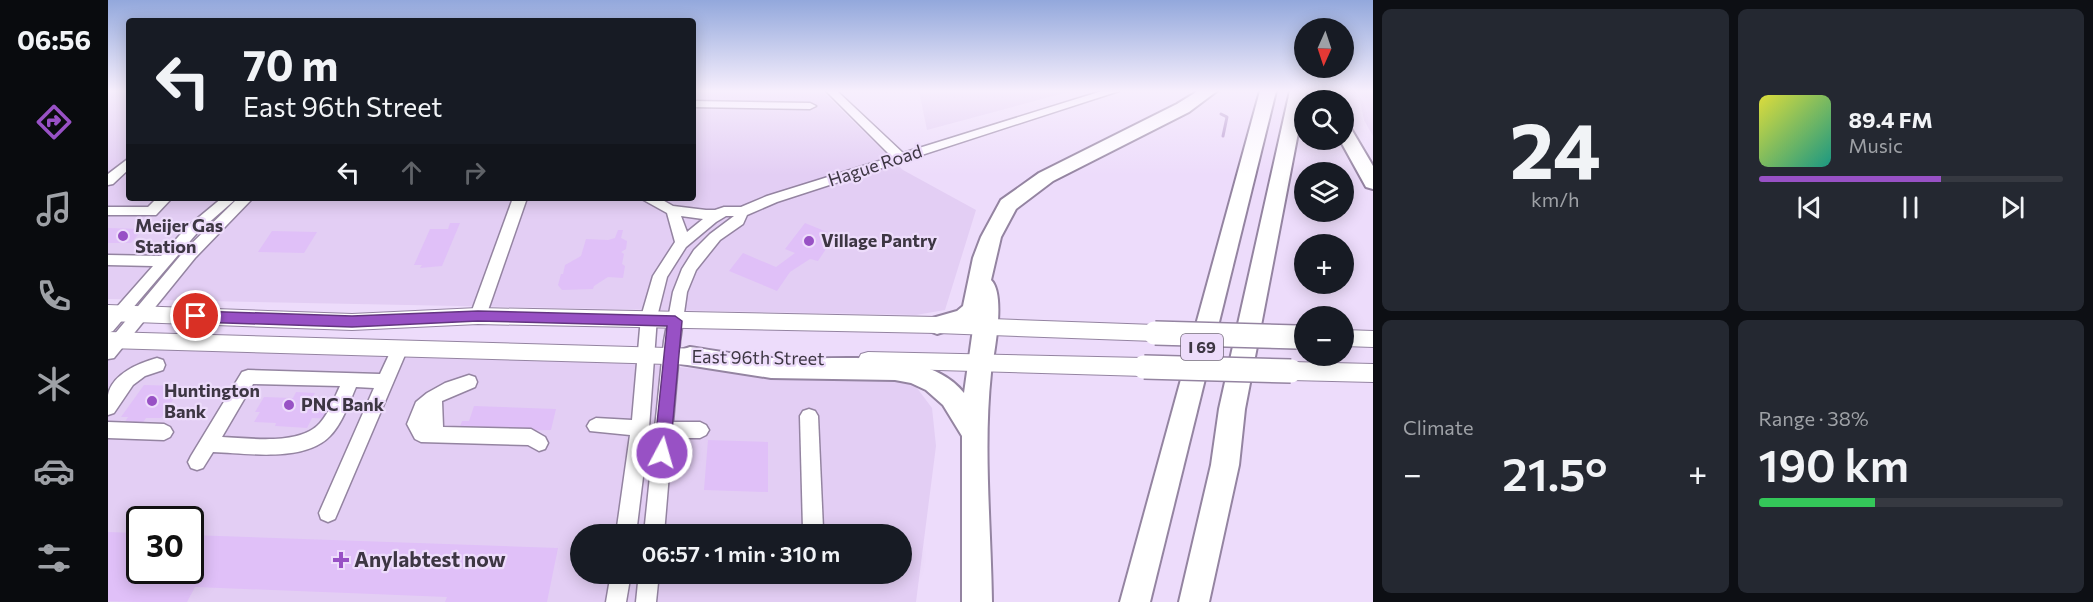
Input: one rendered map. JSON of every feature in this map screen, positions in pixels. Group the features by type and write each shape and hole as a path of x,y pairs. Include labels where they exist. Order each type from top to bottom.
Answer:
{"highway":[{"path":"937,325 964,318 972,311 976,302 984,258 998,220 1008,205 1046,177 1161,119"},
{"name":"I 69","path":"1135,602 1261,119"},
{"name":"I 69","path":"1194,602 1225,465 1232,409 1292,119"},
{"path":"1354,149 1373,183"},
{"path":"977,602 975,405 985,329 987,292 981,276"},
{"path":"677,344 771,368 895,370 910,373 937,382 950,394 963,410 975,436"}],"main road":[{"name":"East 96th Street","path":"116,328 352,322 478,316 677,344 979,362 1373,373"},
{"name":"East 96th Street","path":"116,328 400,348 647,338 677,344 937,325 985,329 1294,337"},
{"path":"1354,338 1373,339"}],"street":[{"path":"860,119 901,158"},
{"name":"Hague Road","path":"627,524 640,428 647,338 657,283 671,256 682,243 724,212 742,212 772,199 1024,119"},
{"path":"110,176 126,164"},
{"path":"110,176 126,174"},
{"path":"108,211 151,212 162,201"},
{"path":"116,328 165,261 192,230 226,201"},
{"path":"116,328 243,201"},
{"path":"478,316 519,201"},
{"path":"653,201 672,210 681,209 696,214 717,216"},
{"path":"672,210 682,243"},
{"name":"Hague Road","path":"655,524 664,430 677,344 680,292 689,269 715,237 738,221 742,212"},
{"path":"108,260 165,261"},
{"path":"328,513 400,348"},
{"path":"108,408 128,379 140,368 157,365"},
{"path":"197,462 248,377 385,381"},
{"path":"208,444 283,446 310,442 325,431 351,380"},
{"path":"470,382 451,388 433,398 435,434 531,437 539,443"},
{"path":"809,416 813,524"},
{"path":"596,426 640,428"},
{"path":"108,430 164,432"},
{"path":"664,430 700,430"},
{"path":"616,602 619,584"},
{"path":"646,602 648,584"}],"shaded area":[{"path":"108,119 126,119 126,201 696,201 696,119 851,119 903,170 976,210 945,310 916,315 108,299"},
{"path":"925,119 968,119 927,130"},
{"path":"1373,119 1373,136 1364,120"},
{"path":"108,347 635,363 813,380 887,380 914,384 932,408 936,446 916,602 108,602"}],"building":[{"path":"450,223 460,223 442,266 420,268 422,265 414,265 430,229 448,229"},
{"path":"805,223 827,232 822,239 830,243 818,261 810,259 790,272 777,291 729,271 743,253 776,267 795,253 785,249"},
{"name":"Meijer Gas Station","path":"108,228 143,229 131,243 108,243"},
{"path":"618,230 623,230 621,238 627,241 626,249 621,252 624,254 622,264 625,266 623,278 608,277 593,289 562,290 558,285 565,265 581,256 586,239 608,240 615,238"},
{"path":"272,231 317,232 304,253 258,252"},
{"name":"Huntington Bank","path":"144,385 182,386 161,418 146,418 135,434 117,434 128,417 121,417"},
{"name":"PNC Bank","path":"296,392 315,393 312,398 350,400 340,419 312,418 307,428 254,422 260,412 255,412 264,397 293,398"},
{"path":"474,406 556,409 551,430 458,432 462,421 469,421"},
{"path":"708,440 768,442 768,492 704,490"},
{"path":"108,532 126,533 126,584 204,584 204,535 558,548 547,602 445,602 447,597 195,587 187,602 108,601"}],"waterway":[{"path":"1223,136 1227,119"}],"place":[{"name":"Meijer Gas Station","path":"123,236"},
{"name":"Village Pantry","path":"809,241"},
{"name":"Huntington Bank","path":"152,401"},
{"name":"PNC Bank","path":"289,405"},
{"name":"Anylabtest now","path":"341,560"}],"route":[{"path":"196,316 352,322 478,316 675,321 662,453"}]}
